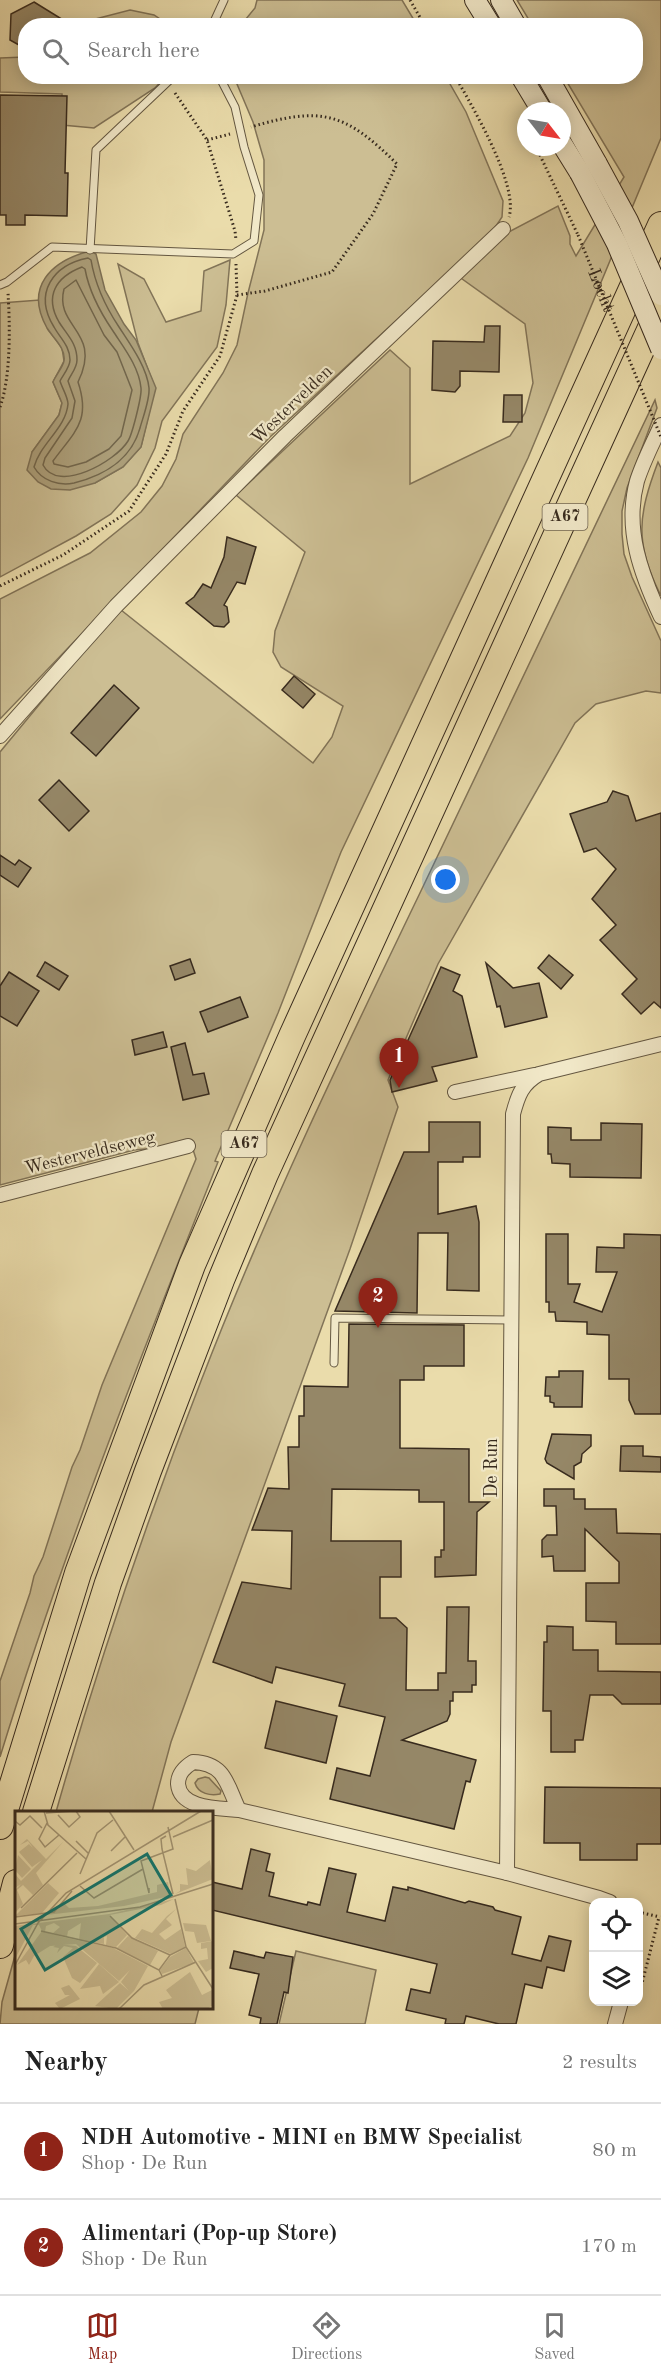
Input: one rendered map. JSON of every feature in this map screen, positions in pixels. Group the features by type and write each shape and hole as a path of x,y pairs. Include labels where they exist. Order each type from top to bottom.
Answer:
{"highway":[{"name":"A67","path":"0,1826 78,1573 192,1265 292,1036 661,225"},
{"name":"A67","path":"36,1811 108,1583 229,1258 274,1153 661,306"},
{"path":"0,1945 15,1887"}],"main road":[{"path":"475,0 485,18"},
{"path":"501,0 511,18"},
{"path":"526,84 537,102"},
{"path":"552,84 628,221 661,295"},
{"name":"Locht","path":"569,156 617,244 661,348"}],"street":[{"name":"Westervelden","path":"0,736 116,606 285,436 503,229"},
{"path":"661,425 637,482 633,512 633,537 639,562 661,617"},
{"path":"454,1092 661,1044"},
{"name":"De Run","path":"507,1873 513,1114 519,1092 528,1081 539,1074"},
{"name":"Westerveldseweg","path":"0,1195 188,1146"},
{"path":"239,1810 226,1779 213,1766 194,1762 185,1767 178,1777 178,1788 183,1796 202,1806 239,1810 507,1873 599,1898"},
{"path":"615,2024 620,2006"}],"lane":[{"path":"216,18 224,0"},
{"path":"90,249 96,150 167,84"},
{"path":"4,283 52,248 236,253 254,241 259,195 234,107 223,84"},
{"path":"334,1364 335,1318 511,1320"}],"path":[{"path":"410,0 420,18"},
{"path":"0,586 63,555 129,511 166,454 183,411 220,356 237,295 235,231 207,140 169,84"},
{"path":"459,84 507,180 512,207 503,229"},
{"path":"207,140 285,117 321,115 347,125 371,139 397,164 373,214 332,272 266,291 237,295"},
{"name":"Locht","path":"540,156 578,235 661,437"},
{"path":"0,407 4,396 8,354 4,283"},
{"path":"643,1913 660,1917 643,1983"}],"shaded area":[{"path":"257,0 402,0 413,18 247,18 255,8"},
{"path":"517,0 661,0 661,138 528,458 341,852 278,1013 215,1161 218,1162 103,1457 49,1606 0,1757 0,1681 34,1576 43,1557 102,1385 196,1159 190,1140 158,1148 134,1150 0,1185 0,752 121,610 313,763 332,737 343,706 281,667 273,652 275,631 305,552 236,495 390,350 410,368 410,484 510,436 525,413 533,383 525,324 458,276 507,233 558,206 576,256 624,177 568,84 643,84 643,18 528,18"},
{"path":"130,10 158,18 99,18"},
{"path":"18,57 18,84 159,84 94,128 62,125 62,94 0,92 0,58"},
{"path":"237,84 450,84 466,112 503,201 502,217 492,232 270,437 0,719 0,599 90,553 141,512 162,486 176,459 183,434 223,373 237,345 264,230 264,160 253,122"},
{"path":"230,260 226,305 217,347 162,421 155,448 137,485 111,514 76,536 0,577 0,303 40,300 42,316 48,329 62,348 64,361 53,382 62,403 59,415 32,452 95,483 123,467 141,447 155,388 138,343 118,264 144,279 166,322 201,311 204,271"},
{"path":"655,400 657,408 627,488 622,511 622,534 624,554 632,577 661,641 661,693 646,691 596,704 575,723 438,964 388,1080 398,1107 350,1249 171,1742 152,1811 56,1811 105,1649 161,1487 251,1258 333,1075"},
{"path":"658,462 661,468 661,596 646,560 642,529 646,498"},
{"path":"209,1778 221,1791 220,1794 213,1795 199,1790 195,1783 198,1779"},
{"path":"296,1951 376,1970 365,2024 279,2024"},
{"path":"15,1956 15,2009 199,2009 195,2024 0,2024 2,2002"}],"water":[{"path":"90,251 96,254 105,290 136,340 156,388 141,447 123,467 95,483 70,490 51,489 38,482 27,470 32,452 59,415 62,403 53,382 63,363 64,356 41,313 40,288 53,269 76,255"}],"building":[{"path":"34,2 60,18 18,18 18,44 10,40 11,14"},
{"path":"0,95 67,96 65,173 68,173 67,216 25,215 25,225 6,225 6,215 0,215"},
{"path":"485,326 500,326 499,372 460,371 460,386 455,392 432,390 433,341 484,342"},
{"path":"504,395 522,395 522,422 503,422"},
{"path":"227,537 256,547 245,584 237,582 224,605 227,607 229,622 224,627 214,626 186,603 194,597 203,584 211,588 224,557"},
{"path":"294,676 315,694 303,708 282,690"},
{"path":"114,685 139,708 96,756 71,733"},
{"path":"59,780 89,811 69,831 39,800"},
{"path":"613,791 628,796 636,821 661,813 661,1008 654,1002 641,1014 622,994 637,979 600,940 616,925 592,899 616,869 596,848 584,852 570,814 607,802"},
{"path":"0,855 15,865 19,860 31,868 18,887 0,875"},
{"path":"549,955 573,975 561,989 538,968"},
{"path":"190,959 195,973 175,980 170,966"},
{"path":"45,962 68,976 59,990 37,976"},
{"path":"486,963 513,988 539,983 547,1017 505,1027 500,1006 497,1007"},
{"path":"441,967 460,975 453,991 462,996 477,1057 432,1067 437,1081 392,1092 390,1080"},
{"path":"9,972 39,991 17,1026 0,1016 0,986"},
{"path":"240,997 248,1017 208,1032 200,1012"},
{"path":"163,1032 167,1047 135,1055 132,1040"},
{"path":"185,1043 193,1075 204,1073 209,1094 183,1100 171,1047"},
{"path":"429,1122 480,1122 480,1157 463,1157 463,1162 438,1162 438,1214 476,1206 479,1222 479,1291 447,1290 448,1233 418,1233 417,1313 335,1311 404,1152 429,1152"},
{"path":"601,1123 642,1124 641,1178 570,1177 570,1164 552,1163 551,1154 548,1154 548,1127 571,1128 571,1140 601,1140"},
{"path":"546,1234 568,1234 568,1284 580,1284 574,1302 602,1312 617,1272 596,1272 597,1247 624,1248 624,1234 661,1235 661,1414 635,1414 629,1400 629,1379 609,1379 609,1335 587,1334 587,1322 556,1321 555,1312 549,1312 549,1302 546,1302"},
{"path":"349,1324 464,1325 464,1366 424,1366 424,1380 400,1380 400,1448 469,1449 469,1502 489,1502 477,1512 476,1575 435,1577 435,1557 441,1557 441,1550 444,1550 444,1502 419,1502 419,1490 332,1489 331,1541 401,1541 401,1577 380,1577 380,1618 396,1618 407,1628 406,1690 438,1690 438,1673 446,1673 447,1607 469,1607 468,1661 476,1661 476,1685 472,1685 472,1692 453,1692 453,1701 450,1701 450,1714 447,1721 402,1740 476,1760 470,1782 466,1781 454,1829 330,1799 337,1768 370,1776 385,1717 339,1706 345,1684 276,1667 272,1683 213,1662 242,1582 291,1589 292,1531 252,1530 268,1488 289,1489 288,1447 299,1447 299,1416 304,1416 304,1386 348,1387"},
{"path":"559,1371 583,1371 582,1407 554,1407 554,1403 550,1402 550,1396 545,1396 546,1377 559,1377"},
{"path":"552,1434 591,1435 591,1446 582,1454 581,1462 574,1466 574,1479 547,1463 545,1459"},
{"path":"621,1446 643,1446 643,1456 661,1457 661,1472 620,1471"},
{"path":"544,1489 574,1489 574,1499 585,1499 585,1509 616,1509 617,1533 661,1534 661,1644 616,1644 616,1622 586,1621 586,1583 619,1583 619,1562 585,1529 585,1571 554,1571 553,1556 542,1557 542,1540 547,1535 557,1535 556,1506 544,1506"},
{"path":"547,1626 573,1627 573,1650 598,1650 598,1671 661,1672 661,1704 622,1704 613,1695 590,1695 583,1740 575,1740 575,1752 551,1752 551,1711 543,1711 544,1642 547,1642"},
{"path":"276,1701 337,1716 326,1763 265,1748"},
{"path":"545,1787 661,1788 661,1844 637,1844 637,1860 580,1860 580,1843 544,1843"},
{"path":"251,1849 270,1854 266,1871 274,1873 269,1896 307,1905 308,1902 320,1905 329,1868 356,1874 347,1912 385,1921 393,1887 408,1890 408,1887 465,1903 469,1901 493,1907 495,1910 521,1917 512,1954 541,1961 549,1936 571,1941 564,1971 547,1967 542,1988 525,1984 516,2024 499,2024 466,2016 464,2024 445,2024 446,2019 406,2010 411,1989 430,1993 437,1964 213,1910 213,1882 242,1889"},
{"path":"234,1951 264,1958 266,1952 293,1957 288,1993 284,1992 277,2024 260,2024 261,2018 249,2015 259,1974 230,1968"}],"place":[{"name":"NDH Automotive - MINI en BMW Specialist","path":"399,1088"},
{"name":"Alimentari (Pop-up Store)","path":"378,1328"}]}
